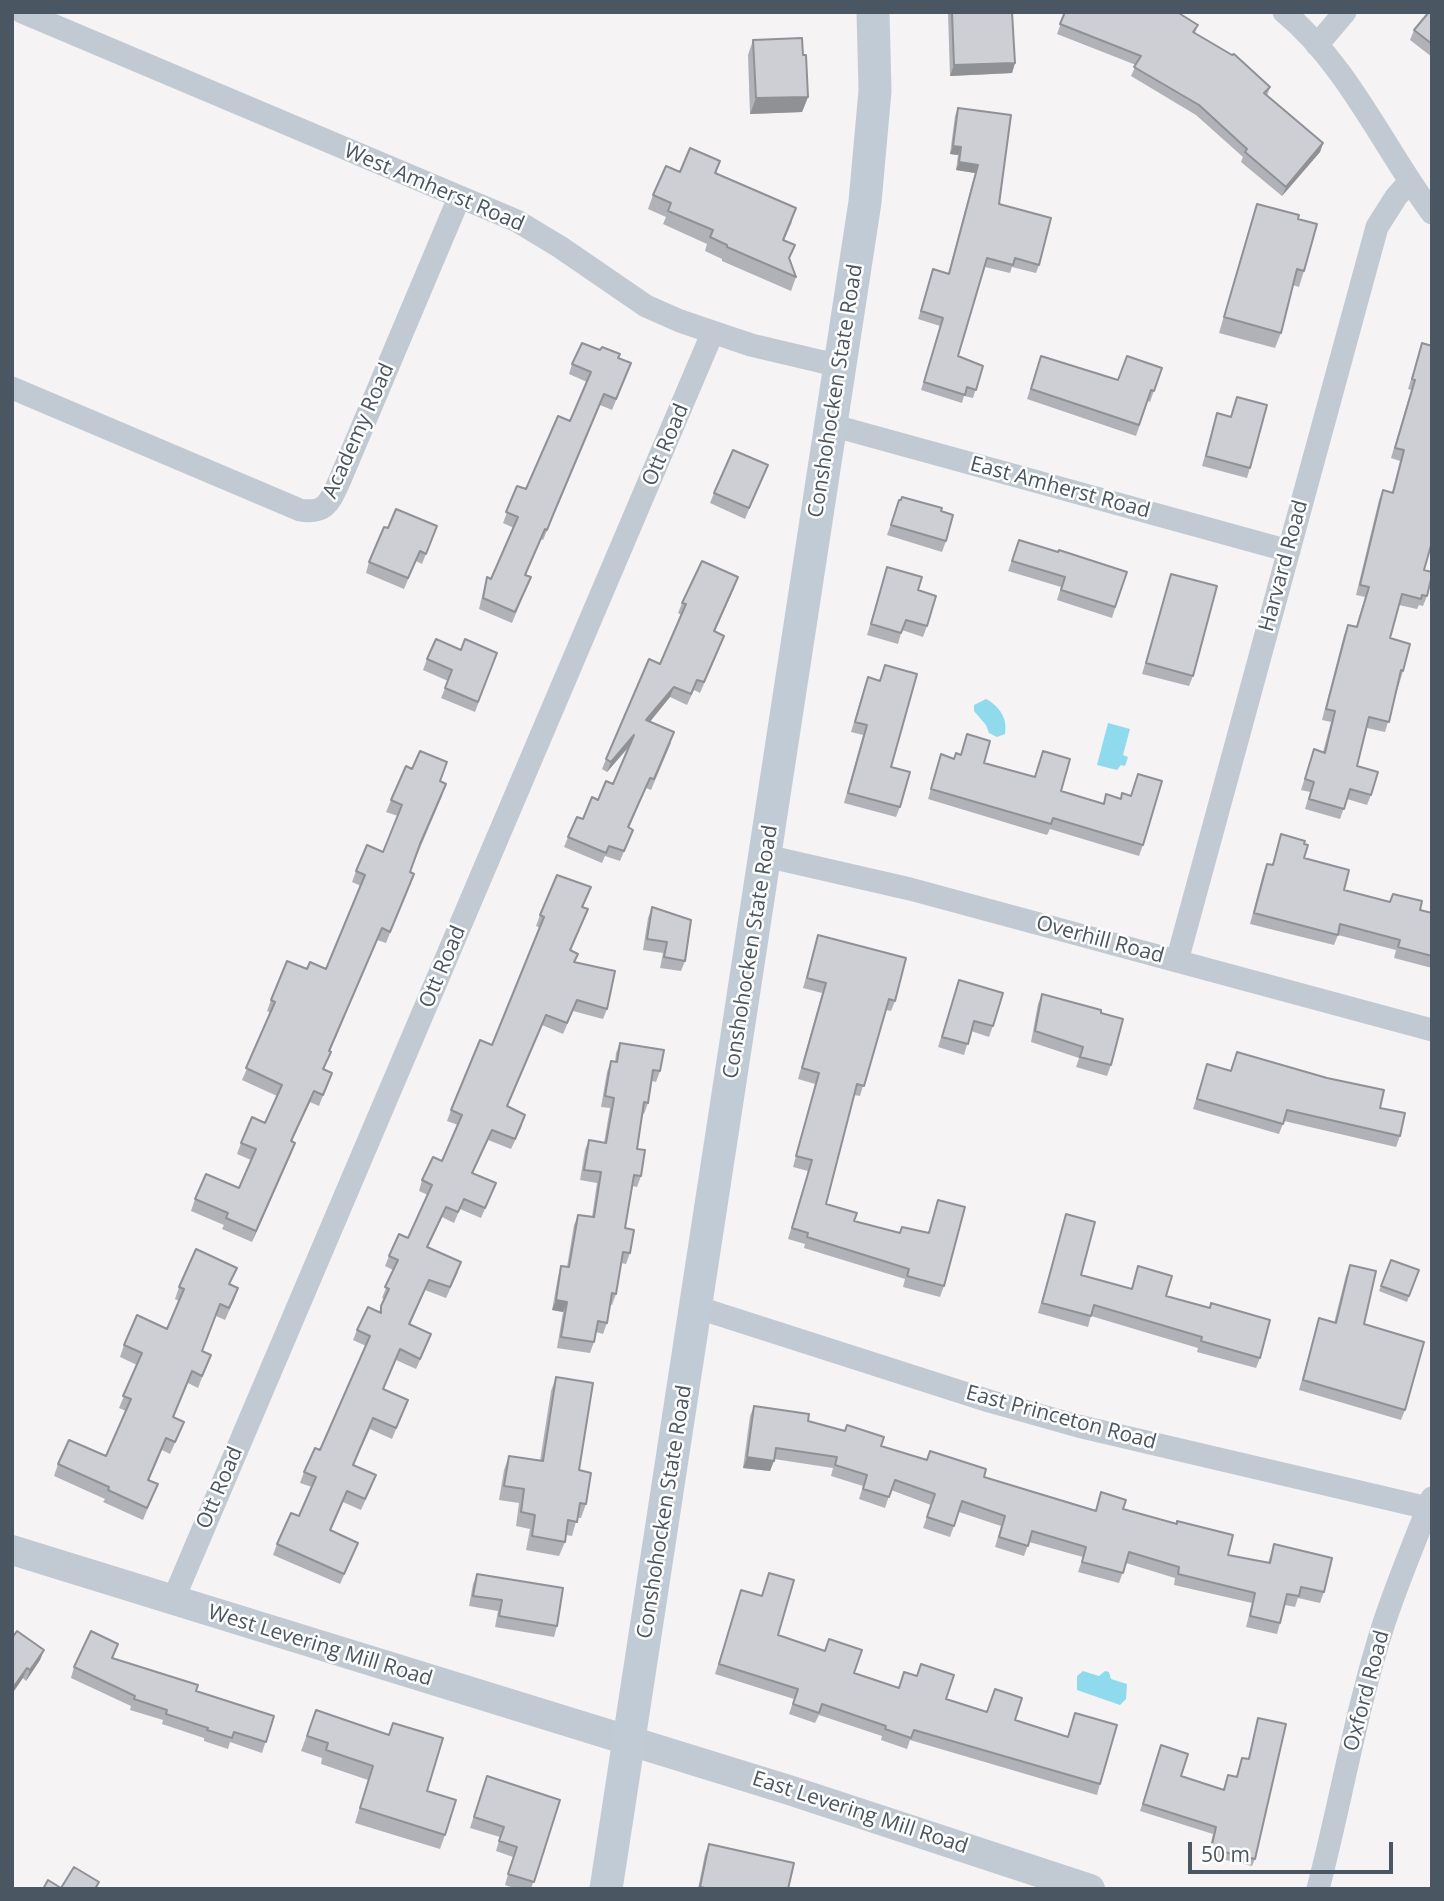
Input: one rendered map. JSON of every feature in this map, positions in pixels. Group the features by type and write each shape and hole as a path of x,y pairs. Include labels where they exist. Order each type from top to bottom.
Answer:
{"main road":[{"name":"Conshohocken State Road","path":"606,1889 766,856 872,145 875,61 873,12"}],"street":[{"name":"West Amherst Road","path":"22,12 516,221 560,247 646,306 712,334 840,366"},
{"path":"1284,12 1317,45 1345,83 1432,213"},
{"path":"1317,45 1346,12"},
{"name":"Harvard Road","path":"1177,961 1377,227 1410,181"},
{"name":"Academy Road","path":"12,388 300,510 314,512 322,509 329,502 339,482 459,198"},
{"name":"Ott Road","path":"173,1600 712,334"},
{"name":"East Amherst Road","path":"831,425 1289,551"},
{"name":"Overhill Road","path":"766,856 910,889 1432,1030"},
{"name":"East Princeton Road","path":"696,1307 989,1401 1078,1426 1430,1505"},
{"name":"Oxford Road","path":"1318,1889 1376,1652 1407,1560 1430,1505"},
{"name":"West Levering Mill Road","path":"12,1550 629,1740"},
{"name":"East Levering Mill Road","path":"629,1740 1090,1889"}],"water":[{"path":"986,699 1002,713 1005,734 997,737 989,733 974,711 974,705"},
{"path":"1108,723 1130,729 1123,755 1128,757 1125,766 1121,765 1117,770 1097,765"},
{"path":"1083,1671 1099,1676 1105,1671 1109,1672 1111,1679 1127,1684 1126,1699 1120,1705 1077,1690 1077,1676"}],"building":[{"path":"952,12 1012,12 1015,63 954,65"},
{"path":"1065,12 1177,12 1198,25 1193,32 1234,54 1270,87 1264,93 1323,143 1286,187 1245,152 1247,149 1199,105 1134,67 1141,56 1060,24"},
{"path":"1429,12 1432,12 1432,44 1414,30"},
{"path":"802,38 803,55 806,55 808,97 756,98 753,40"},
{"path":"958,108 1011,115 999,204 1051,218 1039,265 1015,258 1013,265 987,258 958,356 983,366 976,390 967,387 965,395 924,382 943,318 921,311 933,269 949,274 978,165 959,162 961,147 953,146"},
{"path":"690,148 720,161 715,173 796,208 783,240 795,245 789,258 796,277 727,247 710,237 713,230 668,211 671,203 653,195 666,166 680,172"},
{"path":"1257,204 1299,215 1298,219 1317,224 1304,271 1297,269 1281,333 1224,317"},
{"path":"582,343 620,354 618,358 631,363 616,399 604,394 547,530 545,529 525,575 531,577 515,612 483,598 487,577 491,579 518,517 506,512 517,486 526,489 558,416 570,421 591,372 572,364"},
{"path":"1422,343 1432,346 1432,542 1424,570 1432,572 1432,575 1427,596 1422,595 1421,599 1402,594 1390,638 1410,644 1403,671 1401,670 1389,722 1369,717 1357,766 1378,772 1371,795 1350,789 1344,809 1309,799 1314,782 1305,779 1314,749 1325,753 1335,711 1326,709 1348,625 1357,627 1369,587 1360,585 1383,490 1393,493 1404,450 1395,448 1415,380 1412,379"},
{"path":"1041,356 1118,380 1127,356 1162,368 1139,425 1031,389"},
{"path":"1237,397 1267,405 1250,468 1206,456 1217,413 1231,417"},
{"path":"733,450 768,465 749,508 714,493"},
{"path":"902,497 942,508 941,511 953,515 946,541 891,525"},
{"path":"396,509 437,526 426,554 420,551 408,578 369,562 384,527 388,528"},
{"path":"1019,540 1127,572 1115,607 1061,590 1065,577 1012,561"},
{"path":"702,561 738,577 714,631 724,636 704,682 697,680 691,694 674,687 646,720 674,732 654,779 650,778 628,827 633,830 624,851 609,846 606,853 568,837 577,817 583,819 592,797 598,800 606,781 613,784 634,735 611,762 606,759 649,659 660,664 686,604 682,603"},
{"path":"887,567 922,577 918,590 936,596 927,626 906,620 901,633 871,624"},
{"path":"1171,574 1217,586 1193,676 1146,663"},
{"path":"436,639 461,650 465,639 497,653 478,702 445,688 452,670 427,659"},
{"path":"885,665 917,674 891,767 910,772 900,807 848,793 867,725 855,722 868,677 880,681"},
{"path":"967,734 990,741 984,763 1035,777 1043,751 1070,759 1061,791 1104,804 1106,794 1121,799 1122,793 1131,796 1138,774 1162,781 1143,845 1053,818 1051,824 931,789 941,754 954,759 956,753 961,755"},
{"path":"420,751 447,762 440,781 446,784 420,844 410,872 414,874 390,932 382,928 329,1051 331,1052 323,1069 332,1073 323,1095 314,1091 291,1141 295,1143 256,1231 226,1218 228,1213 195,1199 206,1174 239,1188 256,1149 241,1143 252,1117 265,1123 282,1085 246,1068 275,1002 271,1000 287,961 307,969 310,962 326,969 365,875 356,871 367,845 383,852 402,805 391,800 406,766 412,769"},
{"path":"1281,834 1305,841 1304,844 1308,845 1304,858 1349,870 1344,890 1390,902 1393,894 1422,901 1420,910 1432,913 1432,956 1398,947 1400,940 1340,924 1338,935 1254,913 1267,864 1273,865"},
{"path":"557,875 591,887 582,907 588,909 570,950 578,954 574,962 615,971 607,1009 577,1000 567,1023 546,1015 507,1106 525,1115 515,1139 492,1130 472,1173 496,1183 485,1208 464,1199 458,1212 446,1207 427,1247 461,1262 450,1287 429,1280 409,1324 431,1334 420,1359 400,1349 383,1389 408,1400 396,1428 373,1418 353,1465 376,1475 365,1499 347,1491 330,1530 358,1543 344,1574 277,1544 291,1513 299,1516 316,1477 304,1472 315,1448 320,1450 370,1336 357,1330 368,1307 381,1313 381,1306 389,1289 385,1287 398,1260 389,1256 399,1234 408,1238 432,1185 422,1180 433,1157 442,1161 462,1115 451,1110 480,1040 492,1045 544,917 540,915"},
{"path":"652,907 691,920 685,961 664,957 667,942 647,939"},
{"path":"818,935 906,958 895,1001 889,999 864,1086 857,1084 826,1204 857,1213 854,1221 900,1233 902,1227 929,1233 938,1200 965,1207 944,1286 907,1276 909,1269 807,1237 808,1233 792,1228 812,1160 796,1156 819,1073 802,1068 826,983 807,978"},
{"path":"959,980 1003,993 993,1026 974,1021 968,1044 942,1037"},
{"path":"1042,994 1101,1010 1101,1013 1123,1019 1111,1065 1080,1057 1083,1047 1035,1031"},
{"path":"620,1043 664,1050 660,1071 653,1070 648,1103 644,1102 637,1149 645,1150 641,1176 634,1175 625,1228 634,1230 630,1253 623,1252 616,1294 612,1293 607,1323 598,1321 594,1342 561,1337 567,1302 556,1300 561,1266 569,1267 578,1215 594,1217 601,1172 584,1170 589,1140 606,1143 614,1098 605,1096 611,1061 617,1062"},
{"path":"1237,1052 1327,1078 1384,1090 1380,1108 1405,1113 1400,1136 1287,1110 1283,1124 1197,1099 1207,1064 1231,1071"},
{"path":"1066,1214 1095,1222 1081,1275 1132,1289 1138,1266 1172,1276 1166,1296 1210,1308 1211,1303 1270,1320 1260,1358 1201,1341 1202,1337 1094,1305 1091,1316 1042,1303"},
{"path":"196,1249 237,1268 229,1284 238,1288 229,1308 220,1304 202,1351 211,1355 202,1376 192,1371 173,1417 184,1422 175,1442 166,1438 148,1480 158,1484 147,1508 58,1464 69,1440 106,1456 131,1399 123,1396 142,1353 124,1345 137,1315 167,1329 184,1289 179,1287"},
{"path":"1391,1260 1419,1270 1409,1296 1381,1286"},
{"path":"1350,1265 1376,1271 1364,1324 1424,1342 1405,1410 1303,1380 1319,1318 1336,1323"},
{"path":"556,1377 593,1383 579,1470 591,1473 586,1504 580,1503 577,1522 568,1520 565,1542 532,1536 535,1515 521,1512 524,1489 504,1486 509,1456 543,1461"},
{"path":"754,1406 809,1414 808,1421 845,1431 847,1425 884,1437 881,1446 927,1460 930,1451 986,1469 984,1477 1096,1511 1101,1492 1126,1500 1123,1509 1177,1524 1177,1521 1233,1535 1228,1555 1270,1563 1274,1544 1332,1558 1324,1592 1301,1587 1299,1596 1287,1594 1280,1623 1250,1616 1255,1593 1178,1574 1179,1567 1129,1552 1123,1573 1082,1562 1086,1547 1032,1531 1028,1546 999,1537 1005,1516 962,1501 954,1526 927,1517 935,1494 895,1480 889,1497 863,1489 867,1475 835,1465 837,1457 776,1448 774,1461 747,1457"},
{"path":"769,1573 794,1580 778,1635 825,1651 829,1639 862,1650 854,1673 899,1688 904,1672 917,1676 921,1664 954,1675 946,1699 987,1712 995,1689 1022,1698 1015,1720 1068,1737 1075,1713 1117,1725 1100,1784 914,1730 911,1738 885,1729 886,1726 822,1704 819,1713 793,1704 798,1689 719,1664 741,1590 762,1596"},
{"path":"477,1574 563,1588 557,1626 499,1616 502,1600 473,1596"},
{"path":"17,1631 44,1650 12,1689 12,1638"},
{"path":"91,1631 118,1644 112,1658 198,1685 196,1691 274,1716 266,1742 234,1732 232,1738 166,1714 167,1710 134,1699 135,1696 74,1667"},
{"path":"316,1710 389,1735 393,1723 443,1738 427,1791 456,1800 445,1835 360,1808 373,1766 326,1750 328,1743 307,1736"},
{"path":"1258,1718 1286,1724 1255,1859 1211,1849 1216,1827 1143,1804 1161,1745 1188,1754 1181,1776 1224,1790 1228,1775 1237,1777 1242,1758 1249,1759"},
{"path":"487,1776 560,1800 534,1882 508,1874 517,1847 499,1841 504,1827 474,1817"},
{"path":"709,1844 794,1863 788,1889 700,1887"},
{"path":"74,1867 99,1882 95,1889 43,1889 48,1880 61,1888"}]}
